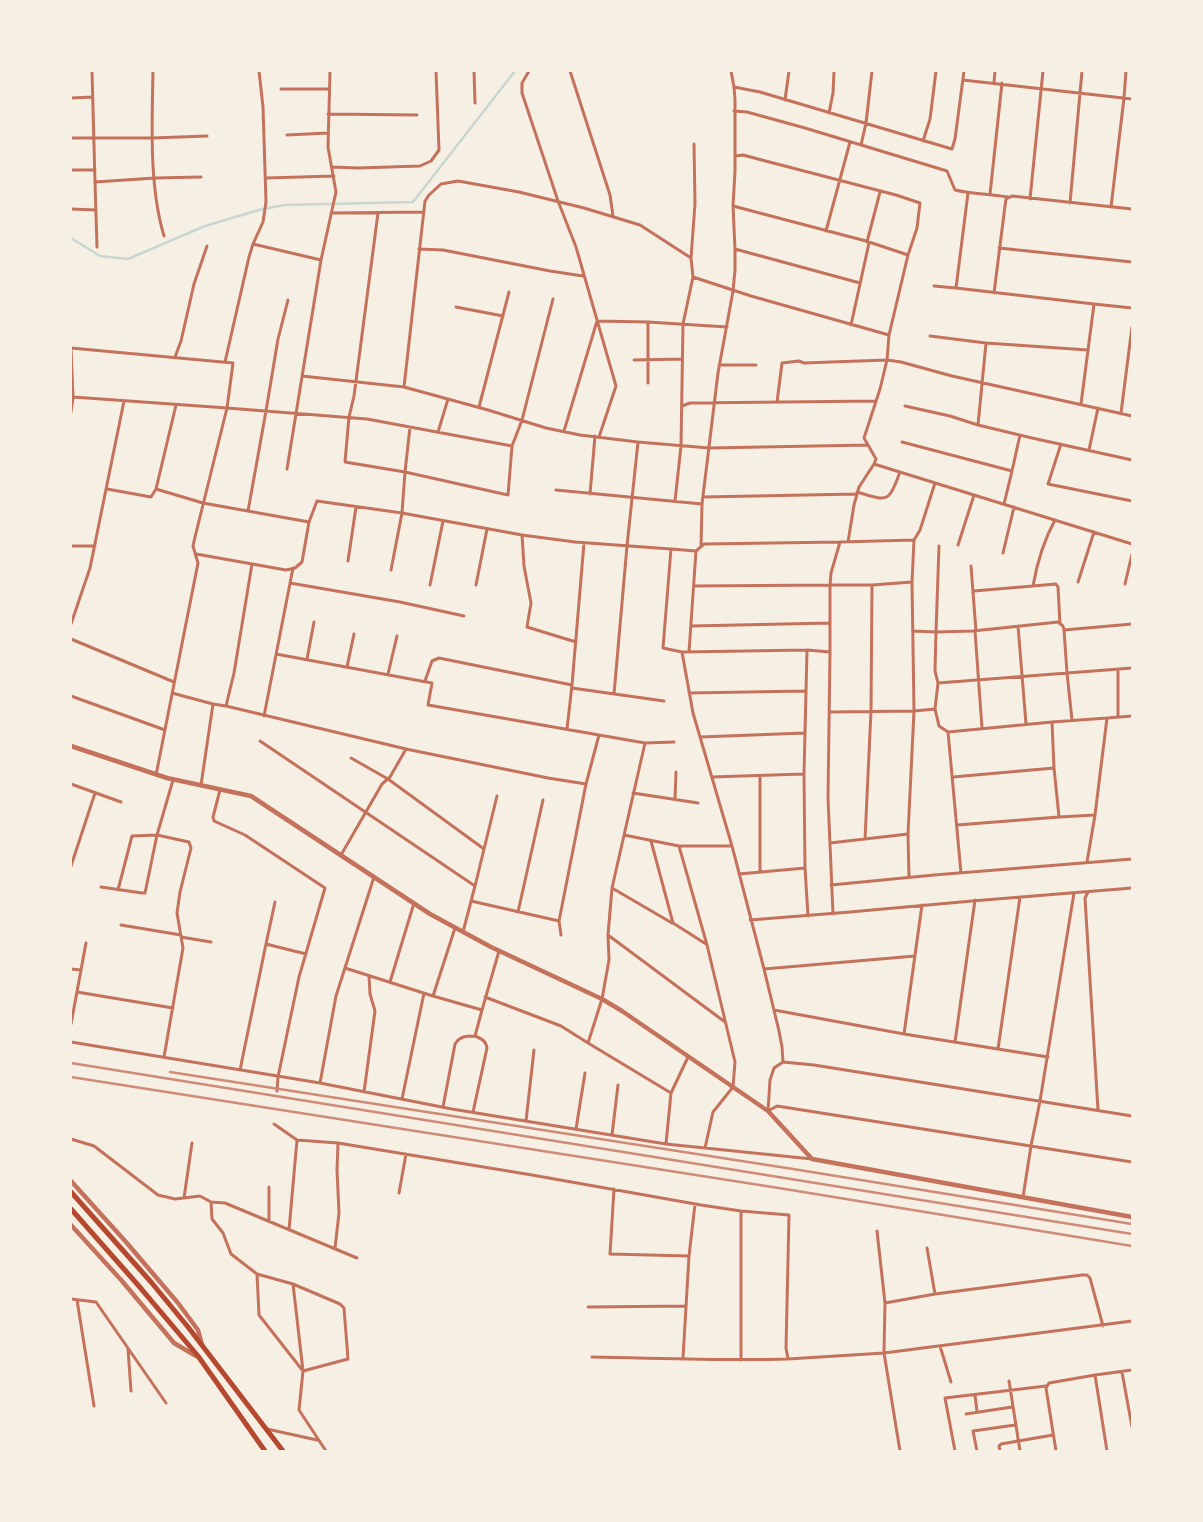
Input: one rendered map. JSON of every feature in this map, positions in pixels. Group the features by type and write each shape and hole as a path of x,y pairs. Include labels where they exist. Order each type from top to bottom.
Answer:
{"main road":[{"path":"71,1192 151,1282 188,1327 283,1451"},
{"path":"71,1209 198,1356 265,1451"}],"street":[{"path":"92,71 98,247"},
{"path":"153,71 152,138 159,219 164,236"},
{"path":"225,362 253,244 263,222 266,202 263,107 259,71"},
{"path":"287,469 321,260 336,192 328,147 330,71"},
{"path":"332,167 420,166 431,161 439,150 436,71"},
{"path":"474,71 475,103"},
{"path":"529,71 522,83 522,93 558,201 576,247 616,386 597,436 590,494"},
{"path":"570,71 610,195 613,216"},
{"path":"700,547 702,504 714,403 733,291 735,156 734,86 731,71"},
{"path":"785,100 789,71"},
{"path":"829,113 833,93 834,71"},
{"path":"861,145 866,123 872,71"},
{"path":"923,141 930,119 936,71"},
{"path":"734,86 952,149 956,139 964,71"},
{"path":"994,83 995,71"},
{"path":"1030,199 1042,88 1042,71"},
{"path":"1070,203 1082,71"},
{"path":"1111,207 1126,71"},
{"path":"963,80 1132,99"},
{"path":"990,194 1002,83"},
{"path":"282,89 329,89"},
{"path":"71,98 92,97"},
{"path":"734,111 747,112 948,171 955,190 968,193 1132,209"},
{"path":"328,114 417,116"},
{"path":"287,135 328,133"},
{"path":"71,138 207,136"},
{"path":"826,231 850,142"},
{"path":"675,501 682,446 683,324 693,277 691,258 695,204 694,144"},
{"path":"735,156 744,155 920,203 917,228 908,255 889,335 887,360 864,438 876,459 859,487 848,542"},
{"path":"71,170 94,170"},
{"path":"266,178 334,176"},
{"path":"95,182 200,177"},
{"path":"404,387 425,201 442,184 458,181 558,201 613,216 640,225 691,258"},
{"path":"850,325 880,192"},
{"path":"956,288 968,193"},
{"path":"994,293 1006,199 1008,197"},
{"path":"733,206 868,242 908,255"},
{"path":"71,209 96,210"},
{"path":"331,212 424,212"},
{"path":"378,213 356,382 349,418 345,462 405,472 508,495 512,446 522,420 553,300"},
{"path":"253,244 321,260"},
{"path":"175,357 181,341 194,284 207,246"},
{"path":"999,248 1132,262"},
{"path":"419,249 443,250 583,276"},
{"path":"735,249 860,283"},
{"path":"693,277 733,291 889,335"},
{"path":"934,286 1132,308"},
{"path":"479,407 509,292"},
{"path":"248,511 278,339 288,300"},
{"path":"1081,404 1094,304"},
{"path":"456,307 503,316"},
{"path":"597,321 727,327"},
{"path":"564,431 597,321"},
{"path":"648,322 648,383"},
{"path":"1120,413 1132,327"},
{"path":"930,336 986,343 1088,350"},
{"path":"978,425 986,343"},
{"path":"71,412 71,348 233,362 227,408 193,546 198,563 156,774"},
{"path":"634,360 682,359"},
{"path":"778,402 782,363 799,361 804,363 887,360 1132,416"},
{"path":"719,365 756,365"},
{"path":"302,376 404,387 479,407 546,428 638,442 709,448 868,444"},
{"path":"72,397 367,419 512,446"},
{"path":"438,432 448,399"},
{"path":"71,624 90,568 124,401"},
{"path":"682,406 690,403 876,401"},
{"path":"107,489 151,497 156,489 176,405"},
{"path":"905,406 1020,435 1132,460"},
{"path":"1089,450 1098,408"},
{"path":"391,570 402,513 410,427"},
{"path":"1004,504 1020,435"},
{"path":"614,694 638,442"},
{"path":"902,442 1012,471"},
{"path":"1061,444 1048,484 1132,501"},
{"path":"874,464 1132,544"},
{"path":"703,497 857,493 881,499 890,496 900,472"},
{"path":"910,877 908,834 914,711 912,582 914,540 920,530 935,483"},
{"path":"156,489 204,503 309,522"},
{"path":"556,490 702,504"},
{"path":"958,545 974,495"},
{"path":"196,554 286,570 293,568 302,562 309,522 318,501 402,513 522,535 584,543 696,551"},
{"path":"348,561 356,507"},
{"path":"1003,552 1014,507"},
{"path":"1033,586 1046,540 1055,520"},
{"path":"430,584 443,521"},
{"path":"476,585 487,528"},
{"path":"1078,582 1094,532"},
{"path":"522,535 524,566 531,603 527,627 576,642"},
{"path":"689,652 696,551 704,544 914,540"},
{"path":"833,914 828,798 830,585 831,573 840,542"},
{"path":"566,730 572,686 584,543"},
{"path":"71,546 95,546"},
{"path":"939,546 935,671 938,683 935,709 939,726 948,732 1132,716"},
{"path":"671,549 663,648 682,652 807,650 830,652"},
{"path":"1124,584 1132,554"},
{"path":"226,706 234,673 252,564"},
{"path":"971,566 982,728"},
{"path":"264,716 293,568"},
{"path":"694,586 872,585 912,582"},
{"path":"290,583 400,602 464,616"},
{"path":"974,591 1056,584 1058,586 1060,624 1064,630 1066,673 1072,720"},
{"path":"865,839 872,585"},
{"path":"307,660 314,622"},
{"path":"913,631 976,631 1058,622 1060,624"},
{"path":"691,626 830,623"},
{"path":"1064,630 1132,624"},
{"path":"1018,626 1026,724"},
{"path":"347,667 354,634"},
{"path":"388,674 397,636"},
{"path":"71,640 174,682"},
{"path":"807,650 804,774 805,868 808,916"},
{"path":"682,652 693,713 732,846 764,969 782,1047 782,1062"},
{"path":"276,654 432,683 428,705 645,744 674,742"},
{"path":"425,682 432,661 439,658 572,686 664,701"},
{"path":"938,683 1132,668"},
{"path":"1118,669 1118,717"},
{"path":"689,693 806,691"},
{"path":"172,693 406,749 586,784"},
{"path":"71,696 165,730"},
{"path":"201,785 213,704"},
{"path":"830,712 935,709"},
{"path":"1088,862 1107,718"},
{"path":"1052,722 1059,817"},
{"path":"948,732 960,873"},
{"path":"700,737 805,733"},
{"path":"561,935 559,921 586,784 599,735"},
{"path":"260,741 475,886"},
{"path":"588,1042 602,999 609,960 608,935 612,888 645,744"},
{"path":"71,746 173,780 251,796 414,904 499,951 602,999 622,1011 768,1111 812,1159"},
{"path":"341,855 382,784 388,780 406,749"},
{"path":"351,758 388,780 484,849"},
{"path":"953,777 1054,768"},
{"path":"675,799 676,772"},
{"path":"712,777 804,774"},
{"path":"760,776 760,872"},
{"path":"101,887 144,893 157,835 173,780"},
{"path":"71,784 121,802"},
{"path":"220,790 213,817 214,821 245,835 324,888 299,977 276,1091"},
{"path":"71,866 96,793"},
{"path":"633,793 698,803"},
{"path":"463,932 497,796"},
{"path":"518,912 543,800"},
{"path":"957,825 1095,815"},
{"path":"624,834 679,846 732,846"},
{"path":"830,843 908,834"},
{"path":"118,890 132,836 157,835 191,844 177,913 183,948 164,1058"},
{"path":"651,841 673,923"},
{"path":"679,846 735,1062 733,1087 712,1112 705,1148"},
{"path":"831,885 1132,859"},
{"path":"739,874 805,868"},
{"path":"320,1083 336,996 374,877"},
{"path":"612,888 673,923 706,945"},
{"path":"750,920 1132,888"},
{"path":"1088,892 1085,898 1098,1110"},
{"path":"1023,1198 1074,893"},
{"path":"998,1049 1020,897"},
{"path":"955,1042 975,900"},
{"path":"240,1070 275,902"},
{"path":"471,902 559,921"},
{"path":"390,982 414,904"},
{"path":"904,1034 922,905"},
{"path":"121,925 211,942"},
{"path":"432,996 456,928"},
{"path":"608,935 725,1022"},
{"path":"71,1024 86,944"},
{"path":"266,944 306,954"},
{"path":"475,1036 499,951"},
{"path":"764,969 915,956"},
{"path":"345,968 482,1010"},
{"path":"71,969 81,970"},
{"path":"364,1092 375,1011 370,994 370,976"},
{"path":"402,1099 424,993"},
{"path":"72,994 173,1008"},
{"path":"485,997 561,1026 671,1093"},
{"path":"774,1010 904,1034 1048,1057"},
{"path":"443,1107 455,1044 462,1037 475,1036 484,1040 487,1048 473,1112"},
{"path":"71,1042 320,1083 443,1107 666,1144 812,1159 1132,1217"},
{"path":"526,1121 534,1050"},
{"path":"666,1144 671,1093 688,1057"},
{"path":"768,1111 770,1080 774,1068 782,1062 814,1065 1132,1116"},
{"path":"576,1129 585,1073"},
{"path":"612,1135 618,1085"},
{"path":"768,1111 777,1106 1132,1162"},
{"path":"274,1124 297,1140 338,1143 695,1204 742,1211 790,1215 786,1348 788,1359"},
{"path":"71,1139 94,1146 158,1195 175,1199 200,1196 211,1202 225,1202 357,1258"},
{"path":"289,1230 297,1140"},
{"path":"184,1198 192,1143"},
{"path":"335,1248 339,1213 338,1143"},
{"path":"399,1193 406,1154"},
{"path":"71,1181 178,1303 198,1330 202,1345"},
{"path":"269,1187 269,1221"},
{"path":"614,1189 610,1254 689,1256"},
{"path":"211,1202 212,1219 223,1233 231,1254 257,1274 293,1284 340,1304 344,1308 348,1359 303,1371"},
{"path":"683,1358 689,1256 695,1204"},
{"path":"741,1360 742,1211"},
{"path":"71,1225 122,1281 174,1343 198,1356"},
{"path":"877,1231 885,1303 884,1353 900,1451"},
{"path":"927,1248 935,1294"},
{"path":"257,1274 259,1315 303,1371"},
{"path":"885,1303 935,1294 1087,1275 1090,1278 1103,1326"},
{"path":"293,1284 303,1371 299,1410 326,1451"},
{"path":"71,1299 96,1302 166,1403"},
{"path":"76,1300 94,1406"},
{"path":"588,1307 686,1306"},
{"path":"592,1357 741,1360 884,1353 1132,1322"},
{"path":"940,1346 951,1382"},
{"path":"128,1348 131,1391"},
{"path":"955,1451 945,1398 1046,1386 1049,1382 1132,1370"},
{"path":"1122,1372 1132,1427"},
{"path":"1095,1375 1107,1451"},
{"path":"1009,1381 1020,1451"},
{"path":"1046,1386 1056,1451"},
{"path":"975,1395 977,1412"},
{"path":"966,1414 1012,1407"},
{"path":"977,1451 973,1430 1015,1424"},
{"path":"266,1429 318,1440"},
{"path":"1000,1451 999,1446 1001,1444 1053,1435"}],"waterway":[{"path":"71,238 100,256 128,259 205,226 259,210 284,205 413,202 515,71"}],"railway":[{"path":"71,1063 1132,1234"},
{"path":"170,1072 1132,1224"},
{"path":"71,1077 785,1189 1132,1246"}]}
